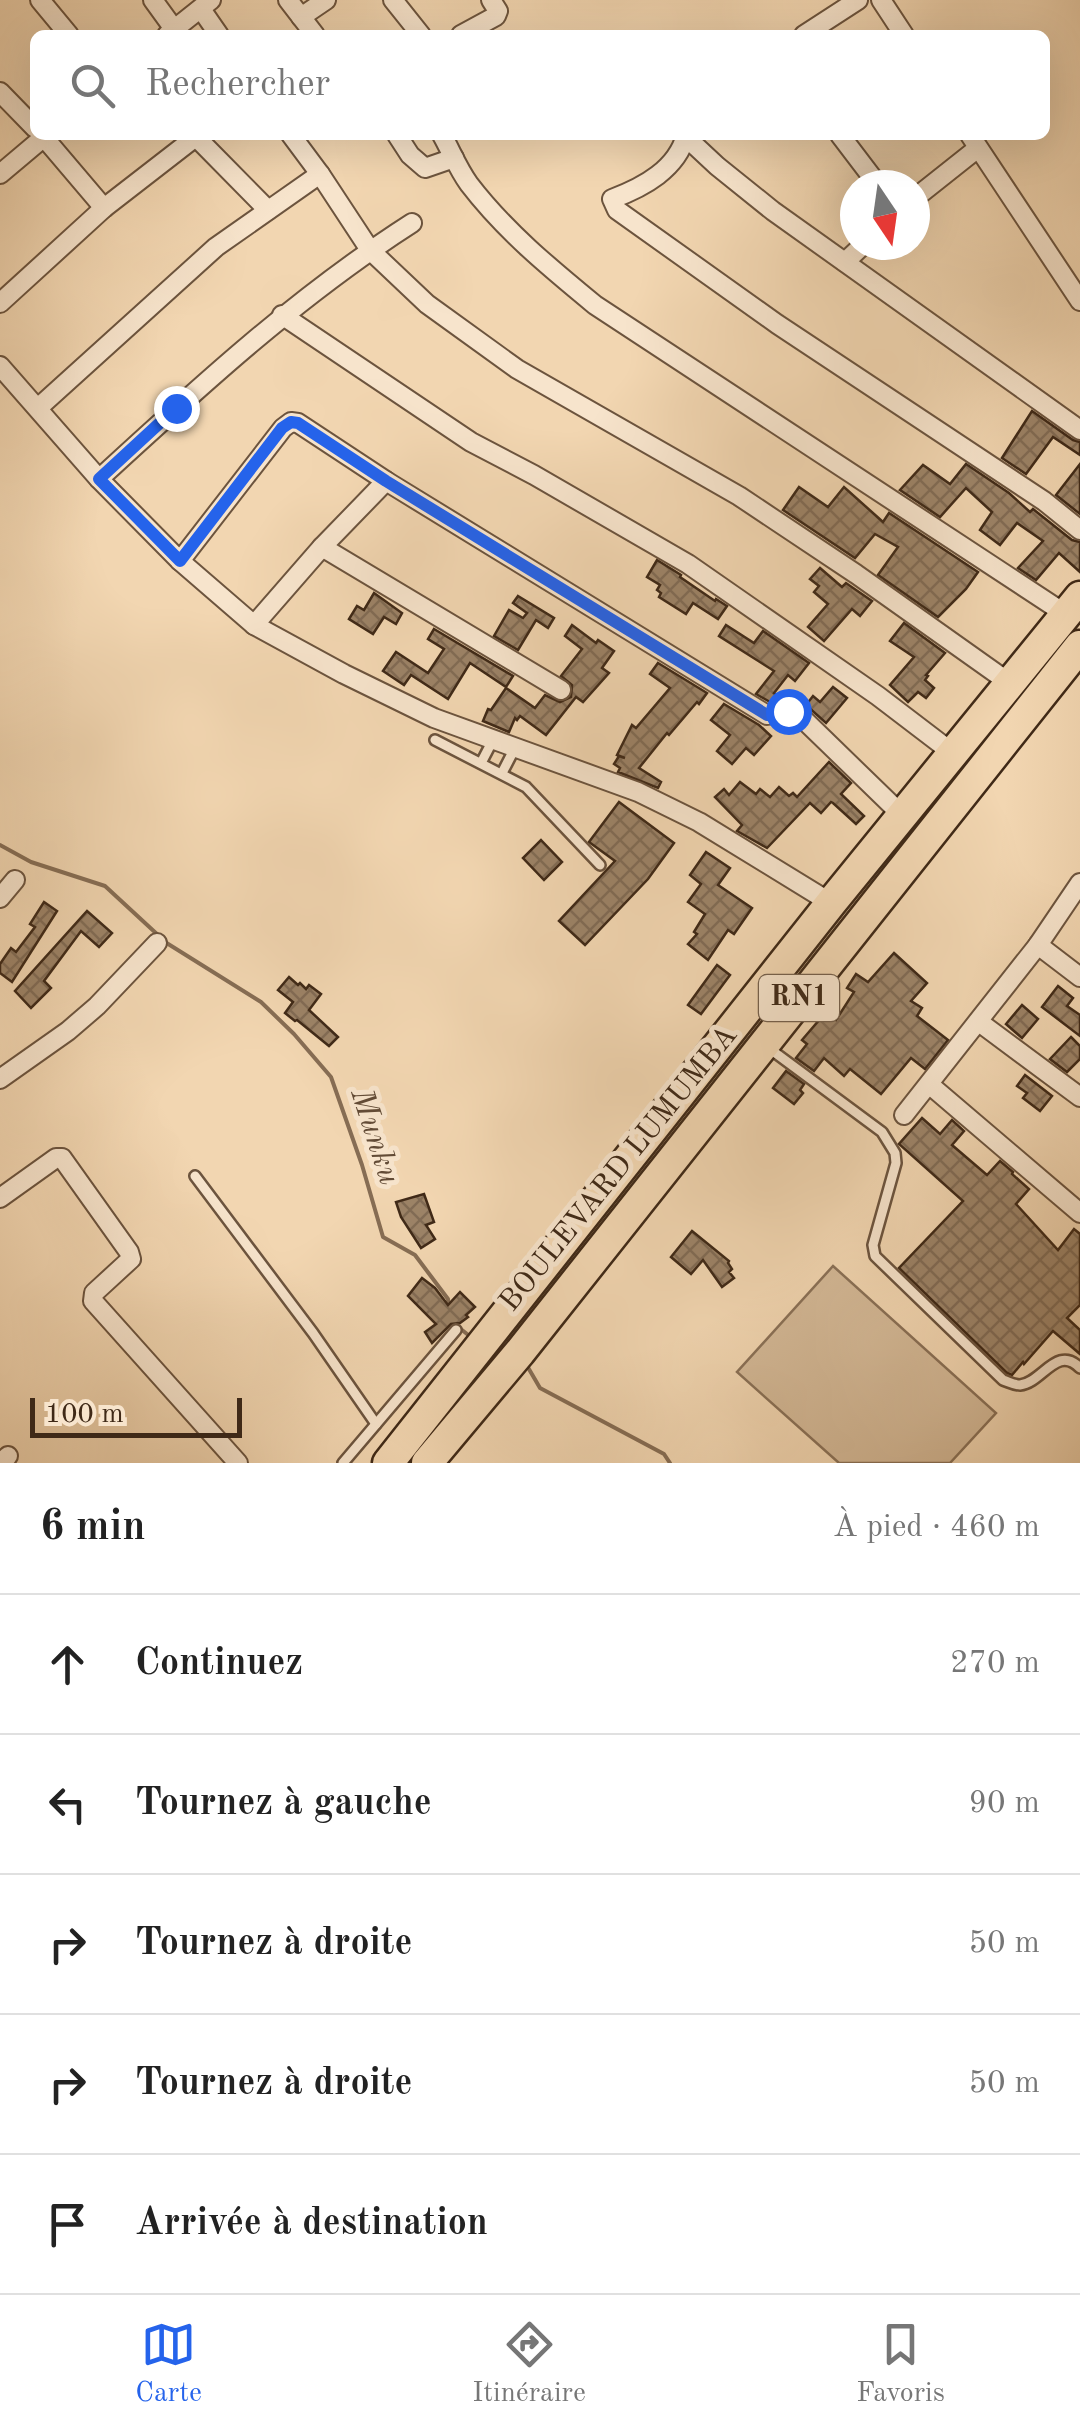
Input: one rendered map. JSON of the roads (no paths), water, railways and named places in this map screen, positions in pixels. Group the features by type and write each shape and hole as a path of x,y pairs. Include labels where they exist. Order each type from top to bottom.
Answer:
{"highway":[{"name":"BOULEVARD LUMUMBA","path":"388,1463 831,903 1073,606"},
{"name":"BOULEVARD LUMUMBA","path":"427,1463 520,1352 1080,646"}],"street":[{"path":"40,0 64,30"},
{"path":"153,0 170,30"},
{"path":"288,0 311,30"},
{"path":"301,17 326,0"},
{"path":"393,0 416,30"},
{"path":"469,30 496,16 498,11 491,0"},
{"path":"812,30 858,0"},
{"path":"881,0 901,30"},
{"path":"174,30 206,4 218,30"},
{"path":"0,92 30,123"},
{"path":"0,174 33,140"},
{"path":"46,140 104,208"},
{"path":"0,303 104,208 195,140"},
{"path":"199,140 268,210"},
{"path":"296,140 370,250 427,304 517,369 739,496 1011,684"},
{"path":"399,140 425,168 454,158"},
{"path":"445,140 467,181 502,222 537,258 595,305 1073,606"},
{"path":"684,140 672,160 653,179 639,190 612,199 617,210 777,324 1044,501 1080,530"},
{"path":"690,140 773,211 1080,430"},
{"path":"844,140 867,170"},
{"path":"930,184 974,142 1080,301"},
{"path":"38,408 216,247 320,174"},
{"path":"99,479 282,316 412,223"},
{"path":"282,316 471,442 688,564 878,696 954,754"},
{"path":"0,366 99,479 180,561 254,624 434,718 638,792 684,814 831,903"},
{"path":"180,561 282,428 291,422 298,423 767,715 792,711 799,715 903,816"},
{"path":"254,624 386,481"},
{"path":"322,547 562,690"},
{"path":"0,898 15,880"},
{"path":"904,1115 979,1022 1080,883"},
{"path":"0,1079 97,1006 158,942"},
{"path":"1038,944 1080,976"},
{"path":"979,1022 1080,1097"},
{"path":"930,1084 1080,1213"},
{"path":"0,1198 56,1158 62,1158 131,1259 94,1293 94,1301 238,1463"}],"lane":[{"path":"436,740 526,787 600,865"},
{"path":"481,763 493,740"},
{"path":"502,774 515,748"},
{"path":"762,1044 882,1132 895,1153 896,1163 873,1245 876,1256 1003,1380 1024,1384 1065,1360 1074,1361 1080,1368"},
{"path":"195,1176 376,1424"},
{"path":"343,1463 456,1330"}],"waterway":[{"name":"Munku","path":"0,845 31,862 105,886 158,935"},
{"name":"Munku","path":"165,942 261,1002 331,1077 383,1237 415,1255 448,1299 449,1308"},
{"name":"Munku","path":"452,1322 472,1338"},
{"name":"Munku","path":"526,1364 540,1388 664,1454 670,1463"}]}
